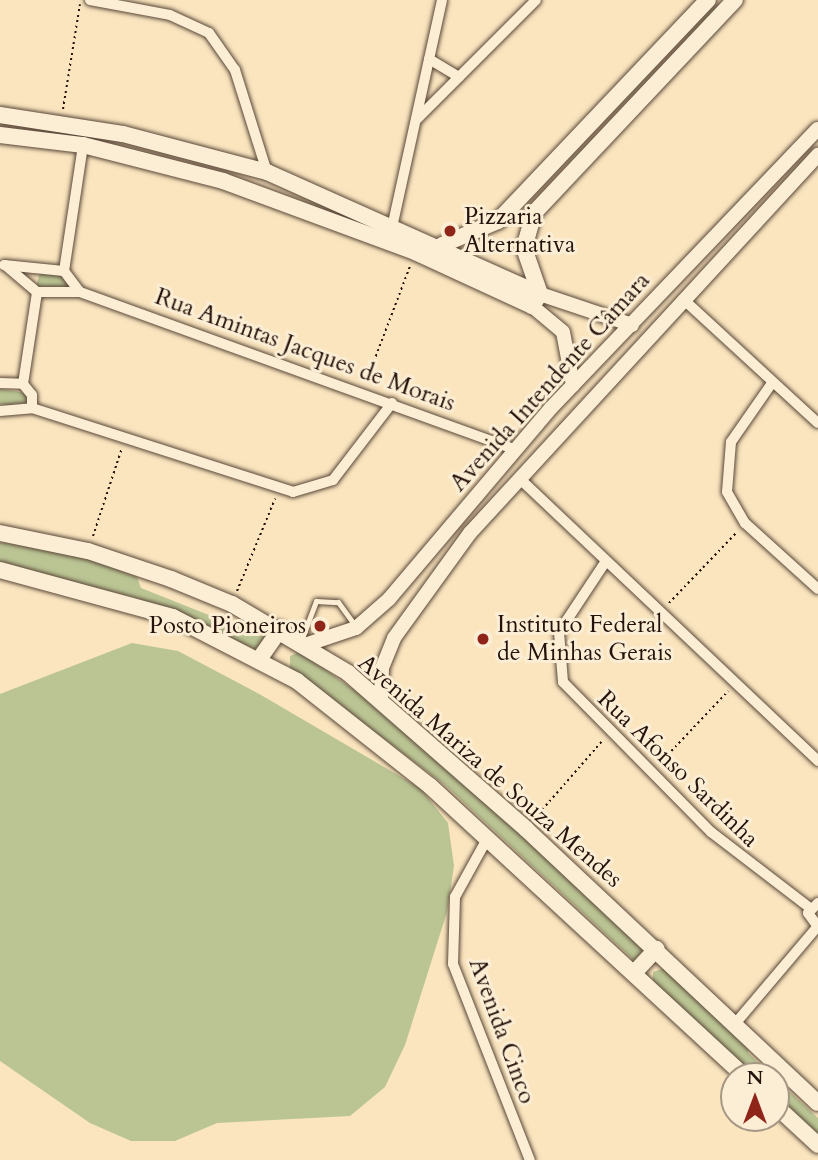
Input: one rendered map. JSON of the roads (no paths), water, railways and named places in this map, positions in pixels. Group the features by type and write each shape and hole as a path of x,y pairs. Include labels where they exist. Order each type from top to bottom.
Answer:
{"main road":[{"path":"442,245 486,230 533,187 708,0"},
{"path":"536,300 524,240 545,200 735,0"},
{"path":"0,115 61,123 267,172 442,245 536,300"},
{"path":"18,117 7,135 83,145 314,212 536,300"},
{"path":"533,187 545,200"},
{"path":"314,212 324,195"},
{"name":"Avenida Mariza de Souza Mendes","path":"0,533 88,551 232,604 303,643 381,698 656,948 818,1103"},
{"name":"Avenida Mariza de Souza Mendes","path":"0,570 173,617 260,658 366,732 634,972 729,1062"},
{"path":"260,658 280,629"},
{"path":"634,972 656,948"},
{"path":"790,1119 818,1145"}],"street":[{"path":"90,0 170,15 209,33 235,70 267,172"},
{"path":"393,223 442,0"},
{"path":"416,120 536,0"},
{"path":"429,58 459,77"},
{"name":"Avenida Intendente Câmara","path":"303,643 356,628 390,599 551,408 818,130"},
{"path":"80,292 64,271 83,145"},
{"name":"Avenida Intendente Câmara","path":"381,698 382,668 394,638 470,533 566,424 818,155"},
{"path":"719,232 732,244"},
{"path":"3,265 64,271"},
{"path":"3,265 37,292 23,384"},
{"name":"Rua Amintas Jacques de Morais","path":"37,292 80,292 363,390 514,449"},
{"path":"683,299 818,423"},
{"path":"536,300 632,325"},
{"path":"536,300 563,332 573,385"},
{"path":"0,383 23,384 33,395 32,408"},
{"path":"772,383 727,453 727,492 746,523 818,589"},
{"path":"0,411 32,408 125,437 278,491 312,490 333,480 392,402"},
{"path":"551,408 566,424"},
{"path":"519,478 604,564 818,761"},
{"path":"455,520 470,533"},
{"name":"Rua Afonso Sardinha","path":"604,564 565,617 556,651 569,692 608,734 743,861 814,906"},
{"name":"Avenida Cinco","path":"487,839 455,897 453,964 530,1160"},
{"path":"734,1025 818,927 808,919 814,906"}],"lane":[{"path":"303,643 316,601 338,603 356,628"}],"place":[{"name":"Pizzaria Alternativa","path":"450,231"},
{"name":"Posto Pioneiros","path":"320,626"},
{"name":"Instituto Federal de Minhas Gerais","path":"483,639"}]}
